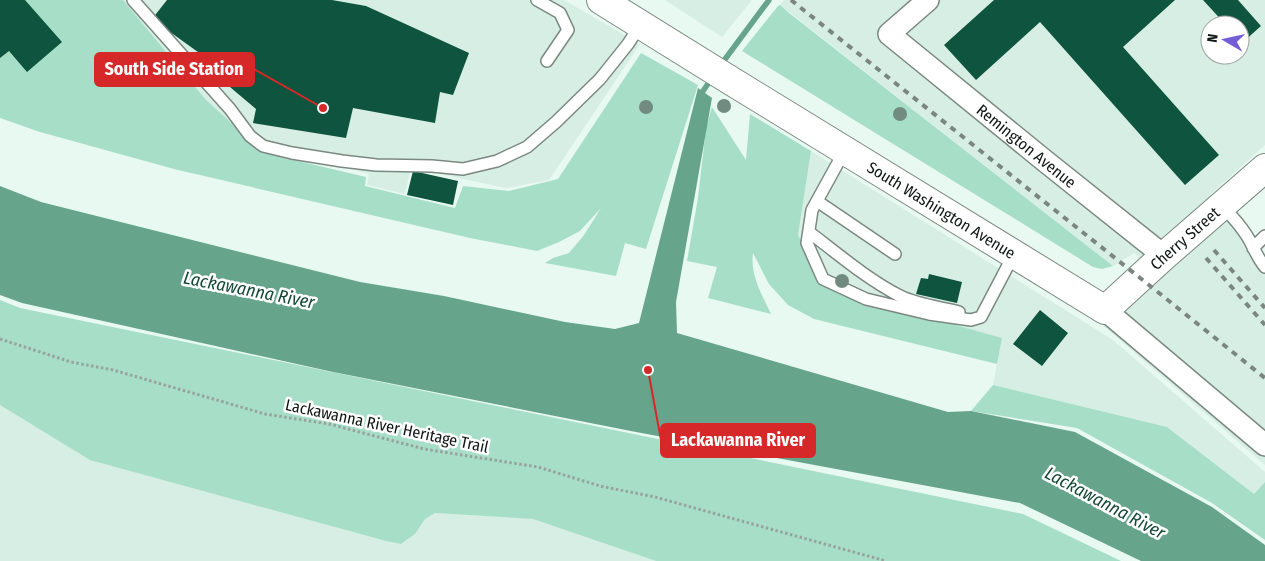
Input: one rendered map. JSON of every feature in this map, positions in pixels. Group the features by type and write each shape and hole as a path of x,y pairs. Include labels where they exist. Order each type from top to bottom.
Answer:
{"street":[{"name":"South Washington Avenue","path":"601,0 1105,310 1265,444"},
{"name":"Remington Avenue","path":"928,0 889,34 1164,256"},
{"name":"Cherry Street","path":"1105,310 1265,168"}],"lane":[{"path":"133,0 230,109 250,136 263,146 292,153 376,165 432,166 463,169 497,161 527,148 600,79 628,44 641,24"},
{"path":"538,0 560,13 568,30 548,61"},
{"path":"844,150 812,210 807,243 824,279 866,299 929,314 971,320 981,317 1014,254"},
{"path":"817,201 896,254"},
{"path":"1222,206 1236,220 1248,237 1258,258 1265,266"},
{"path":"809,232 869,277 901,296 925,304 981,317"},
{"path":"1253,248 1265,236"}],"path":[{"name":"Lackawanna River Heritage Trail","path":"0,339 71,362 113,370 265,414 329,424 424,449 538,467 600,486 655,496 886,561"}],"shaded area":[{"path":"0,0 564,0 640,44 549,180 506,188 411,168 405,194 367,185 369,174 333,163 98,123"},
{"path":"0,0 123,0 205,99 264,153 366,177 365,186 455,208 463,186 509,191 558,179 641,53 698,85 646,249 625,243 616,276 545,263 553,258 569,253 584,235 601,208 580,231 537,251 470,238 174,169 40,132 0,118"},
{"path":"665,0 752,0 722,37"},
{"path":"784,0 1265,0 1265,145 1211,194 1265,260 1265,465 1099,322 1139,257 1134,253 1113,266 780,5"},
{"path":"780,5 1113,266 1102,269 1093,267 742,51"},
{"path":"712,107 746,160 750,114 811,151 798,235 825,286 870,301 1002,338 997,364 814,319 788,305 769,284 753,253 755,277 771,314 708,298 717,267 687,261 698,198 706,128"},
{"path":"811,151 1113,340 1265,472 1265,482 1254,494 1167,427 993,385 1002,338 870,301 825,286 798,235"},
{"path":"0,300 20,308 1023,514 1121,561 656,561 533,519 435,513 425,519 415,534 401,544 386,541 90,460 0,405"},
{"path":"993,385 1167,427 1254,494 1265,482 1265,540 1212,503 1077,428 971,411"},
{"path":"0,405 91,460 386,541 401,544 415,534 425,519 435,513 533,519 656,561 0,561"}],"water":[{"path":"698,88 712,98 676,302 677,333 948,412 971,411 1075,432 1212,507 1265,545 1265,561 1141,561 1020,503 636,432 333,372 22,303 0,295 0,186 41,202 360,282 444,296 565,322 615,329 639,323"}],"building":[{"path":"0,0 25,0 62,42 27,72 9,51 0,58"},
{"path":"167,0 332,0 366,6 469,53 453,95 440,92 435,123 353,108 346,138 253,123 256,109 211,71 216,65 152,19"},
{"path":"994,0 1175,0 1123,47 1219,155 1185,185 1040,22 976,80 944,45"},
{"path":"1203,0 1238,0 1261,26 1250,36 1250,15 1217,15"},
{"path":"413,171 458,181 453,205 407,195"},
{"path":"929,274 962,282 957,303 916,294 921,278 928,279"},
{"path":"1040,310 1068,333 1042,366 1013,344"}],"waterway":[{"path":"720,66 769,0"},
{"path":"701,98 703,91 712,78"}],"railway":[{"path":"791,0 1265,378"},
{"path":"1214,250 1265,308"},
{"path":"1206,258 1265,325"}],"place":[{"name":"South Side Station","path":"323,108"},
{"name":"Lackawanna River","path":"648,370"}]}
